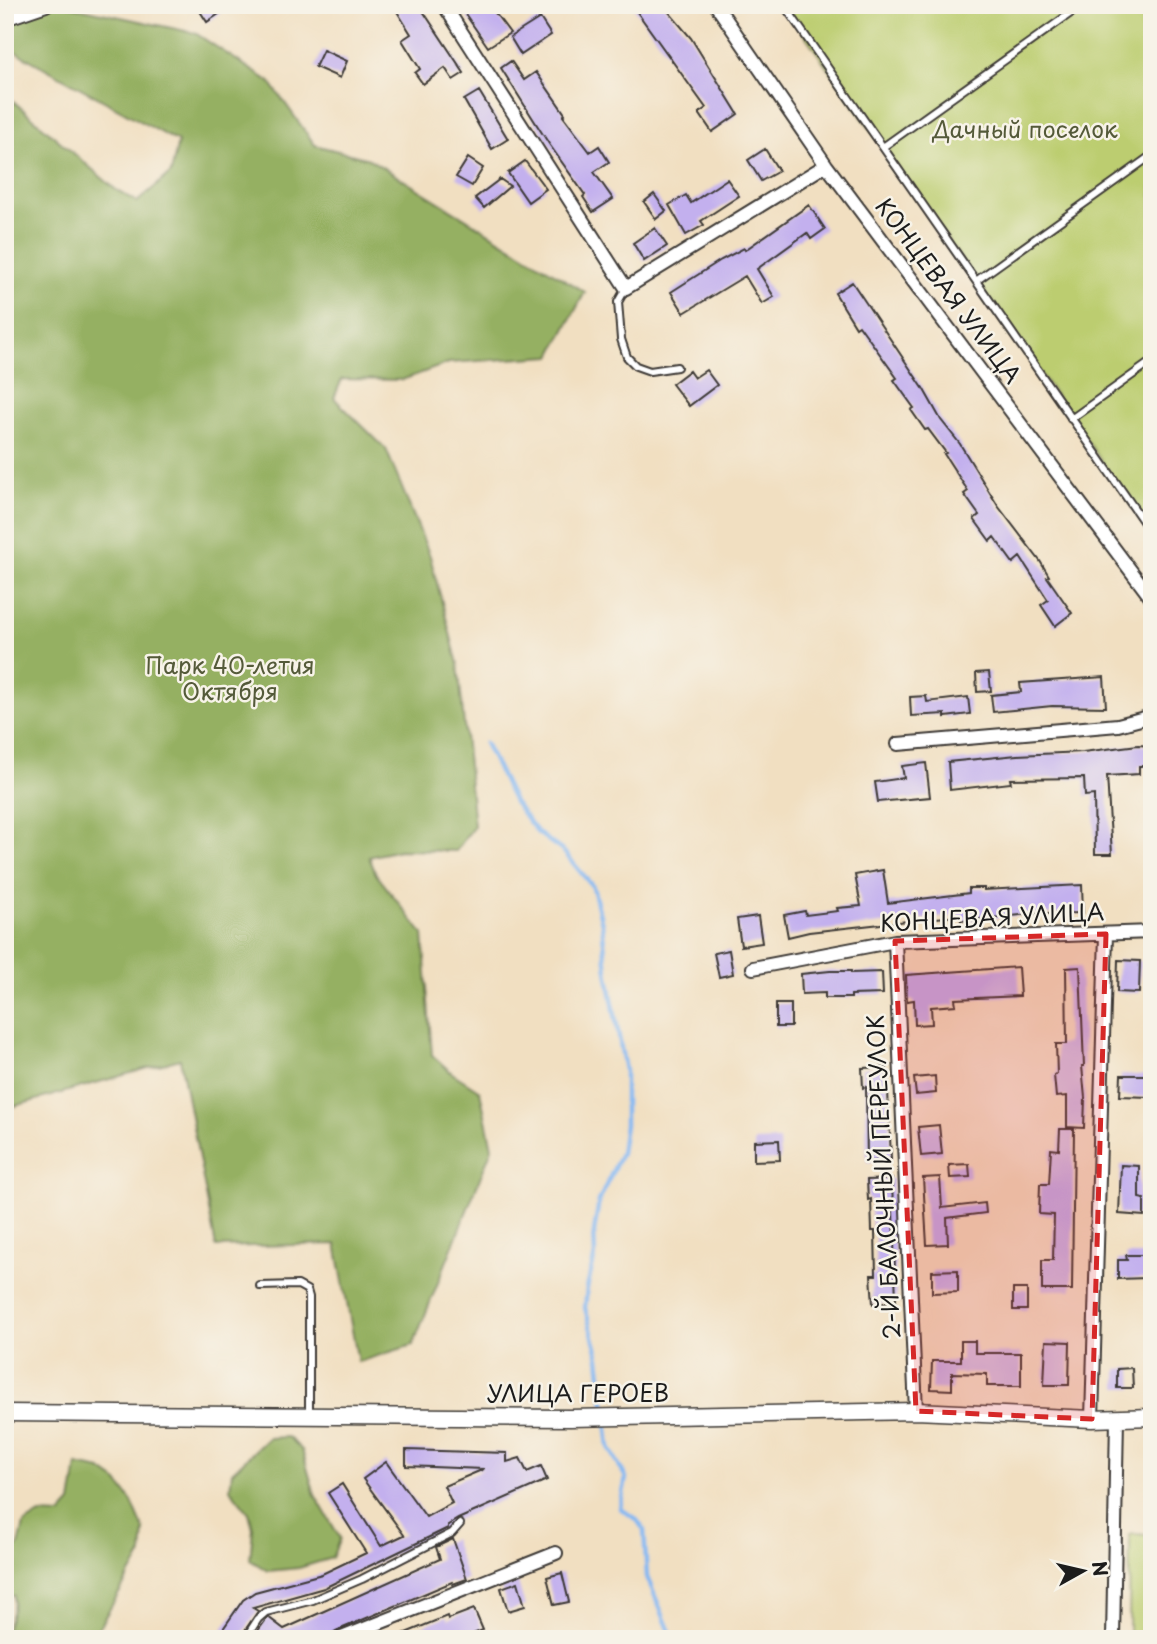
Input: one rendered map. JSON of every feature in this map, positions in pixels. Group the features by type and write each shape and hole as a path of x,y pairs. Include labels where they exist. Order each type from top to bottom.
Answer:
{"street":[{"path":"5,19 46,5"},
{"path":"444,5 626,288 826,165"},
{"name":"КОНЦЕВАЯ УЛИЦА","path":"716,5 826,165 1150,590"},
{"path":"898,744 1118,725 1152,716"},
{"name":"КОНЦЕВАЯ УЛИЦА","path":"753,968 895,941 1152,932"},
{"path":"1092,1419 1106,934"},
{"name":"2-Й БАЛОЧНЫЙ ПЕРЕУЛОК","path":"895,941 916,1411"},
{"name":"УЛИЦА ГЕРОЕВ","path":"5,1413 570,1418 916,1411 1092,1419 1152,1417"},
{"path":"1113,1639 1117,1418"},
{"path":"339,1639 556,1553"}],"lane":[{"path":"784,5 1152,534"},
{"path":"790,14 803,5"},
{"path":"883,147 1082,5"},
{"path":"976,281 1152,155"},
{"path":"626,288 618,302 621,339 627,357 636,366 650,371 677,367"},
{"path":"1071,419 1152,361"},
{"path":"260,1286 298,1285 307,1290 309,1416"},
{"path":"5,1429 5,1510"},
{"path":"245,1639 266,1612 313,1600 362,1579 452,1532 460,1524"}],"highlighted area":[{"path":"1106,934 1092,1419 916,1411 895,941"}],"green space":[{"name":"Парк 40-летия Октября","path":"5,5 65,5 195,33 270,82 315,145 369,159 585,292 551,356 449,363 402,380 342,379 334,398 386,449 430,556 458,664 474,826 456,851 399,850 369,857 376,874 423,934 432,1055 452,1073 480,1091 492,1148 413,1345 358,1362 336,1244 216,1247 180,1059 5,1109 5,94 115,189 137,202 171,173 178,142 5,46"},
{"name":"Дачный поселок","path":"784,5 1152,5 1152,534"},
{"path":"288,1437 302,1450 315,1495 340,1538 332,1558 299,1568 268,1571 250,1560 253,1528 249,1513 230,1489 232,1472 268,1438"},
{"path":"77,1465 101,1470 118,1482 132,1502 144,1530 142,1554 92,1639 5,1639 14,1596 5,1596 5,1557 19,1545 24,1524 40,1514 60,1515 71,1503"},
{"path":"1130,1534 1152,1535 1152,1639 1129,1635"}],"building":[{"path":"196,5 232,5 207,22"},
{"path":"393,5 419,5 464,73 453,80 445,68 423,84 415,73 420,69 402,40 411,34"},
{"path":"459,5 489,5 510,33 488,47"},
{"path":"632,5 663,5 691,38 738,114 712,132 699,113 706,108"},
{"path":"540,18 551,35 521,55 510,37"},
{"path":"323,50 347,61 340,78 315,67"},
{"path":"511,61 524,80 536,72 565,114 563,116 590,152 599,146 609,162 594,172 613,199 593,212 583,197 585,195 501,68"},
{"path":"479,91 508,139 492,149 464,100"},
{"path":"765,149 779,171 761,181 748,160"},
{"path":"468,158 483,168 472,186 456,177"},
{"path":"525,161 546,189 528,202 508,173"},
{"path":"500,179 510,186 484,208 475,198"},
{"path":"727,179 739,196 701,221 704,225 686,235 669,205 686,195 691,203"},
{"path":"654,194 666,211 656,219 644,202"},
{"path":"809,205 825,229 811,239 807,233 757,269 774,297 762,304 745,276 684,313 671,292 721,260 744,248 745,250"},
{"path":"655,228 667,246 644,261 633,243"},
{"path":"852,282 998,506 1040,561 1049,576 1047,577 1072,613 1055,626 1041,605 1048,600 1020,557 1013,563 994,537 990,541 974,519 979,515 964,494 968,491 944,454 946,453 911,410 914,408 894,380 897,378 859,325 856,327 835,293"},
{"path":"706,370 717,385 689,406 672,384 689,371 694,378"},
{"path":"989,672 991,691 977,692 976,673"},
{"path":"1104,677 1106,707 1052,706 993,712 991,695 1021,692 1020,683"},
{"path":"926,696 927,702 968,697 970,714 945,717 945,714 911,716 910,697"},
{"path":"1152,746 1152,766 1139,766 1139,774 1107,776 1112,854 1095,854 1094,795 1085,796 1084,778 1010,779 1011,783 950,790 948,762"},
{"path":"926,763 930,797 878,802 875,782 904,778 902,766"},
{"path":"883,870 888,903 969,893 969,888 984,890 1082,885 1083,913 1030,914 961,921 960,916 935,918 809,932 788,937 784,915 805,911 806,915 861,906 855,875"},
{"path":"758,916 762,943 741,946 737,919"},
{"path":"729,950 733,974 719,977 714,953"},
{"path":"1118,960 1140,961 1139,993 1117,992"},
{"path":"1018,967 1020,996 955,999 956,1005 931,1007 932,1024 915,1025 914,1000 907,1001 906,975"},
{"path":"1080,967 1084,1128 1067,1127 1067,1096 1056,1097 1054,1075 1057,1074 1056,1044 1067,1044 1066,968"},
{"path":"830,971 882,972 883,994 825,998 825,993 802,994 801,974"},
{"path":"776,1004 791,1004 791,1027 776,1027"},
{"path":"887,1067 891,1159 867,1162 866,1087 863,1088 862,1068"},
{"path":"1121,1075 1150,1075 1150,1097 1120,1096"},
{"path":"935,1076 936,1093 916,1095 914,1078"},
{"path":"939,1125 942,1154 921,1156 918,1127"},
{"path":"1060,1129 1074,1129 1072,1290 1042,1290 1042,1260 1053,1260 1054,1215 1039,1214 1040,1184 1049,1184 1051,1149 1059,1150"},
{"path":"779,1140 780,1160 754,1161 754,1141"},
{"path":"969,1164 970,1177 950,1178 949,1165"},
{"path":"1121,1165 1139,1166 1139,1198 1144,1199 1144,1216 1119,1214"},
{"path":"940,1177 942,1208 985,1203 986,1213 947,1218 948,1244 927,1245 923,1178"},
{"path":"892,1179 896,1302 873,1304 871,1275 876,1275 875,1231 872,1231 871,1199 868,1200 867,1180"},
{"path":"1126,1255 1146,1255 1147,1278 1118,1279 1118,1260 1127,1260"},
{"path":"958,1270 958,1292 932,1293 932,1271"},
{"path":"1013,1289 1027,1289 1027,1310 1013,1310"},
{"path":"961,1341 975,1341 975,1353 1021,1353 1021,1386 987,1386 987,1374 952,1373 952,1390 931,1389 932,1361 961,1361"},
{"path":"1046,1341 1070,1342 1069,1385 1044,1385"},
{"path":"1132,1368 1133,1388 1117,1388 1117,1369"},
{"path":"406,1450 507,1453 507,1462 520,1458 527,1472 541,1466 547,1480 458,1519 448,1525 448,1528 324,1588 253,1608 258,1611 239,1639 216,1639 243,1600 255,1592 322,1574 366,1553 328,1493 342,1484 381,1546 404,1535 363,1479 386,1462 426,1517 452,1503 444,1486 484,1469 406,1466"},
{"path":"453,1539 467,1579 453,1584 452,1582 336,1631 324,1639 252,1639 268,1617 284,1629 440,1559 436,1547"},
{"path":"562,1573 569,1602 554,1605 547,1577"},
{"path":"518,1582 525,1606 508,1611 501,1588"},
{"path":"474,1609 483,1630 461,1639 391,1639 447,1616 448,1619"}],"waterway":[{"path":"485,743 514,802 538,833 564,852 593,887 602,924 607,971 625,1070 625,1125 621,1153 599,1201 594,1232 595,1255 585,1308 599,1358 605,1412"},
{"path":"606,1421 609,1447 626,1478 620,1508 637,1520 644,1530 647,1577 673,1639"}]}
